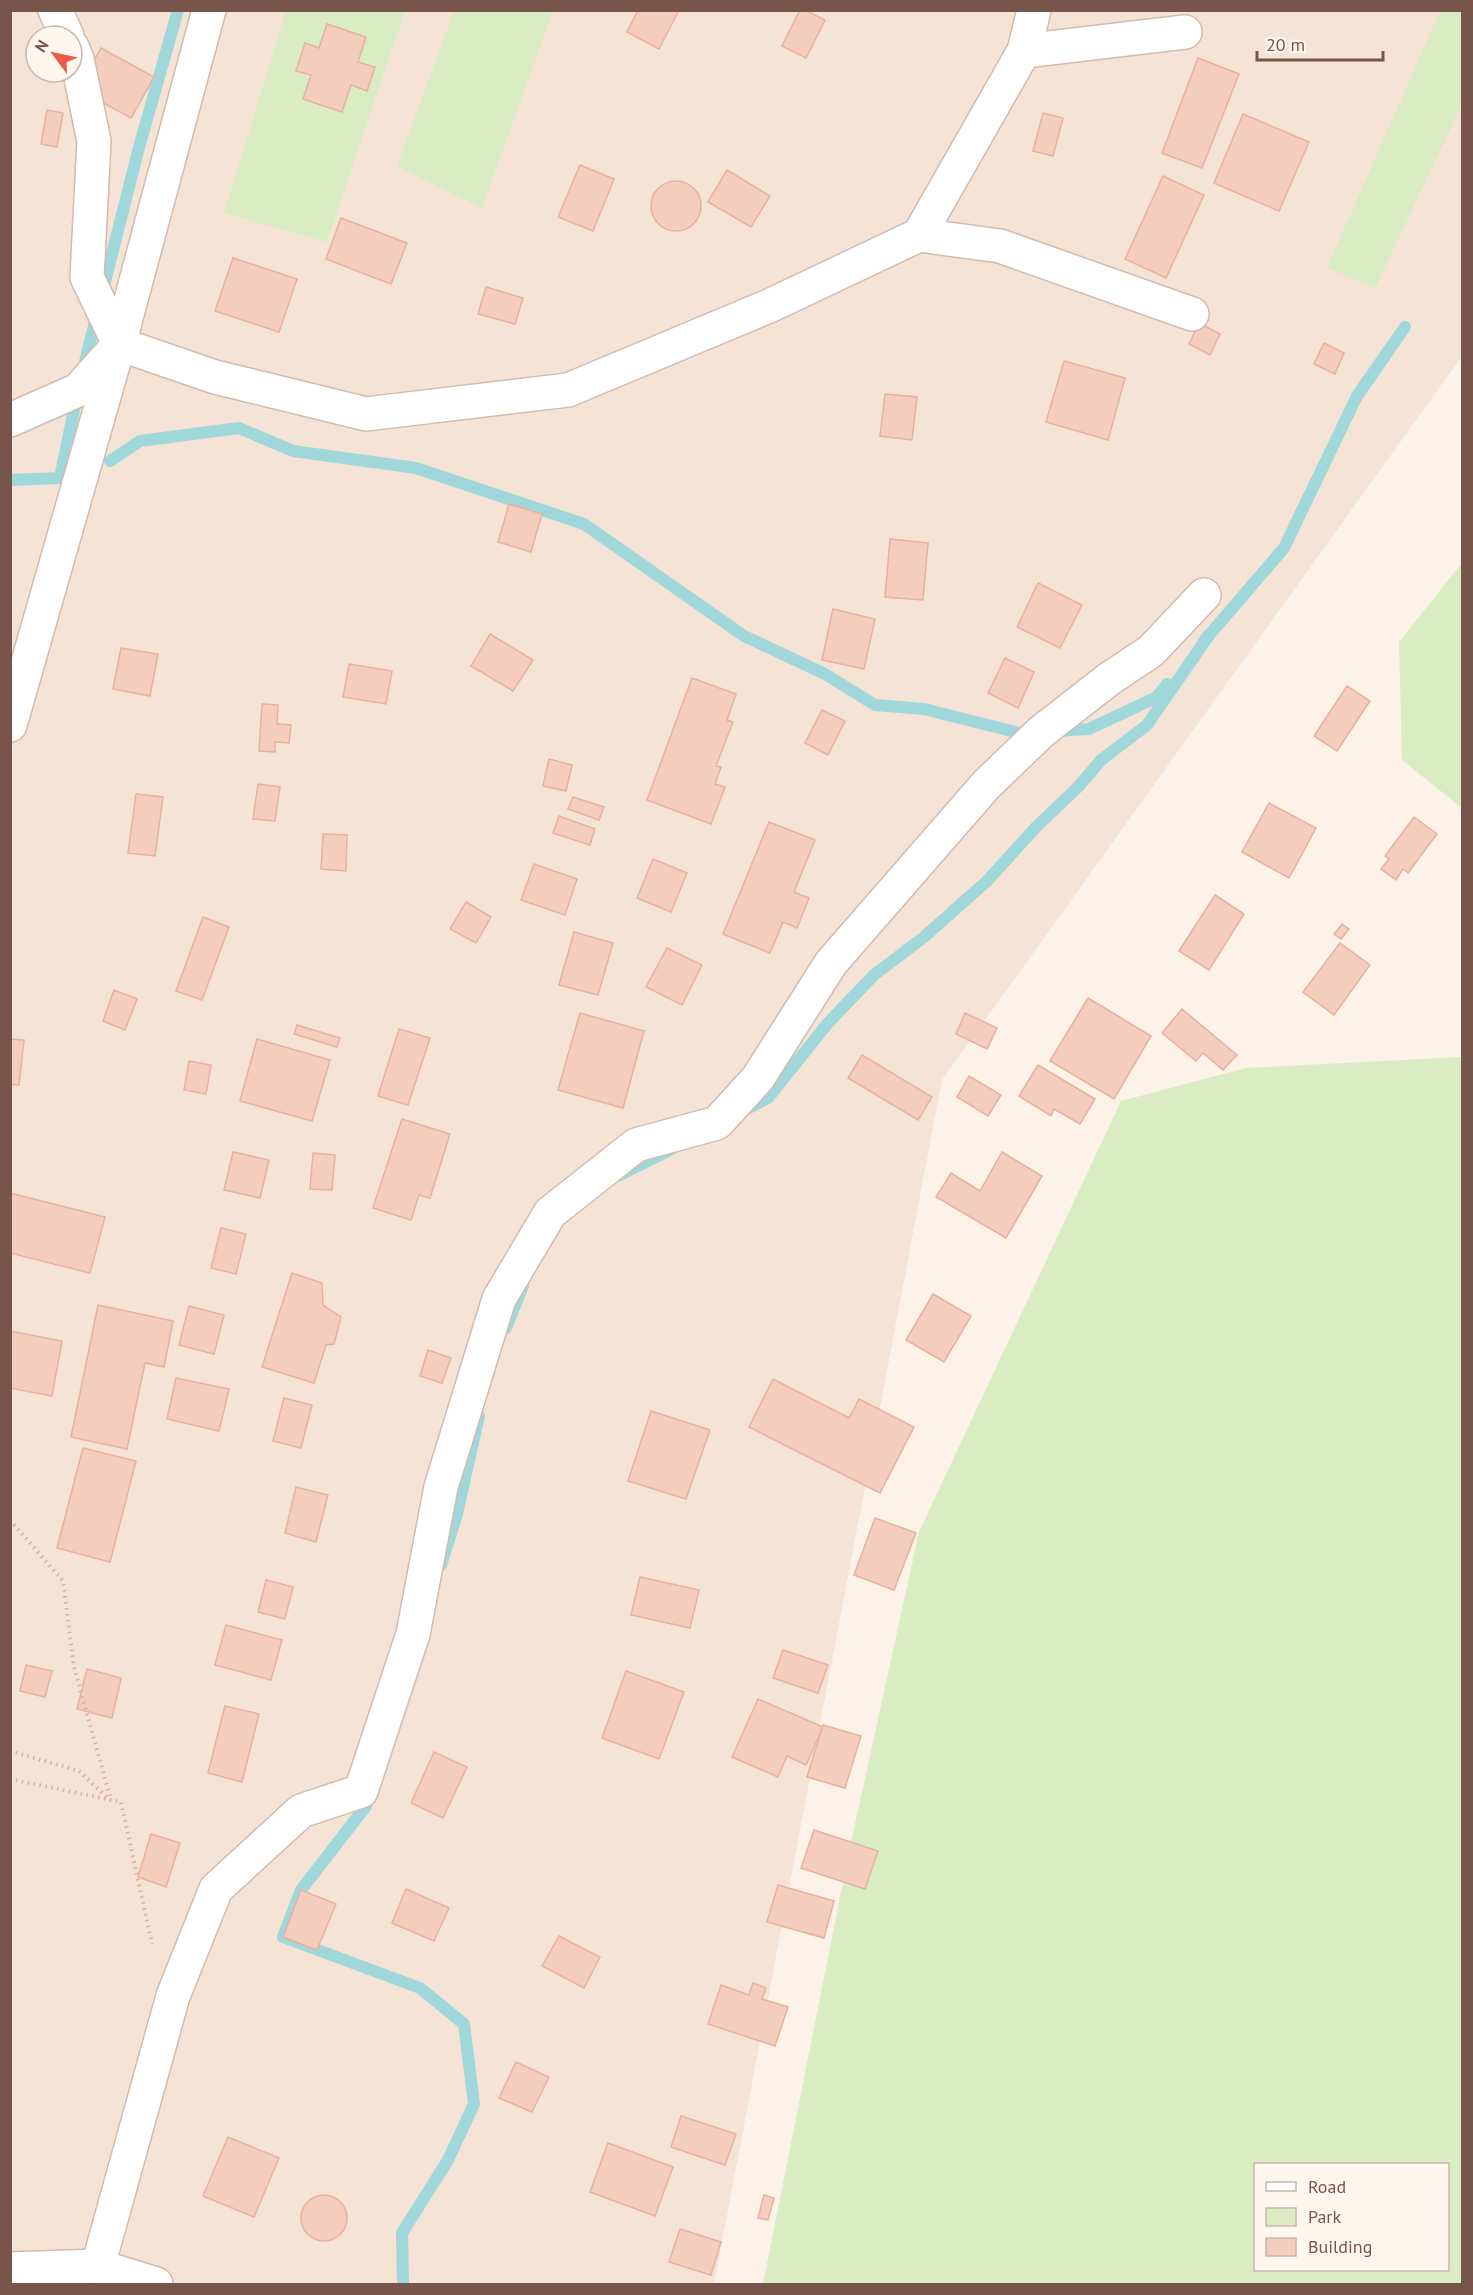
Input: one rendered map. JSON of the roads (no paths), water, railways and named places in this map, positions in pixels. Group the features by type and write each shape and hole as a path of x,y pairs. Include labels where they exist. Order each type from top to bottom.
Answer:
{"street":[{"path":"55,10 61,24"},
{"path":"10,725 119,344 210,10"},
{"path":"919,236 1024,51 1034,10"},
{"path":"1024,51 1185,32"},
{"path":"82,84 94,141 87,276 119,344 215,376 366,414 568,390 769,306 919,236 1000,246 1192,314"},
{"path":"10,420 78,390 119,344"},
{"path":"98,2266 173,1996 216,1889 301,1811 361,1791 413,1634 441,1487 499,1299 550,1213 636,1144 717,1123 758,1078 831,963 986,784 1041,732 1109,679 1151,651 1204,595"},
{"path":"10,2269 98,2266 156,2284"}],"waterway":[{"path":"102,294 138,151 178,10"},
{"path":"83,370 97,314"},
{"path":"1204,641 1284,548 1357,396 1405,327"},
{"path":"10,480 60,478 77,395"},
{"path":"110,461 140,441 239,428 293,451 416,468 584,524 744,636 825,674 875,705 924,709 1019,733 1031,732"},
{"path":"743,1111 768,1098 828,1023 874,975 924,937 987,881 1101,760 1147,725 1209,635"},
{"path":"1054,731 1089,729 1157,697 1167,684"},
{"path":"618,1176 672,1149"},
{"path":"506,1328 523,1286"},
{"path":"441,1565 457,1514 479,1416"},
{"path":"370,1794 366,1806 301,1890 283,1937 420,1988 464,2024 474,2104 448,2160 402,2233 403,2284"}]}
